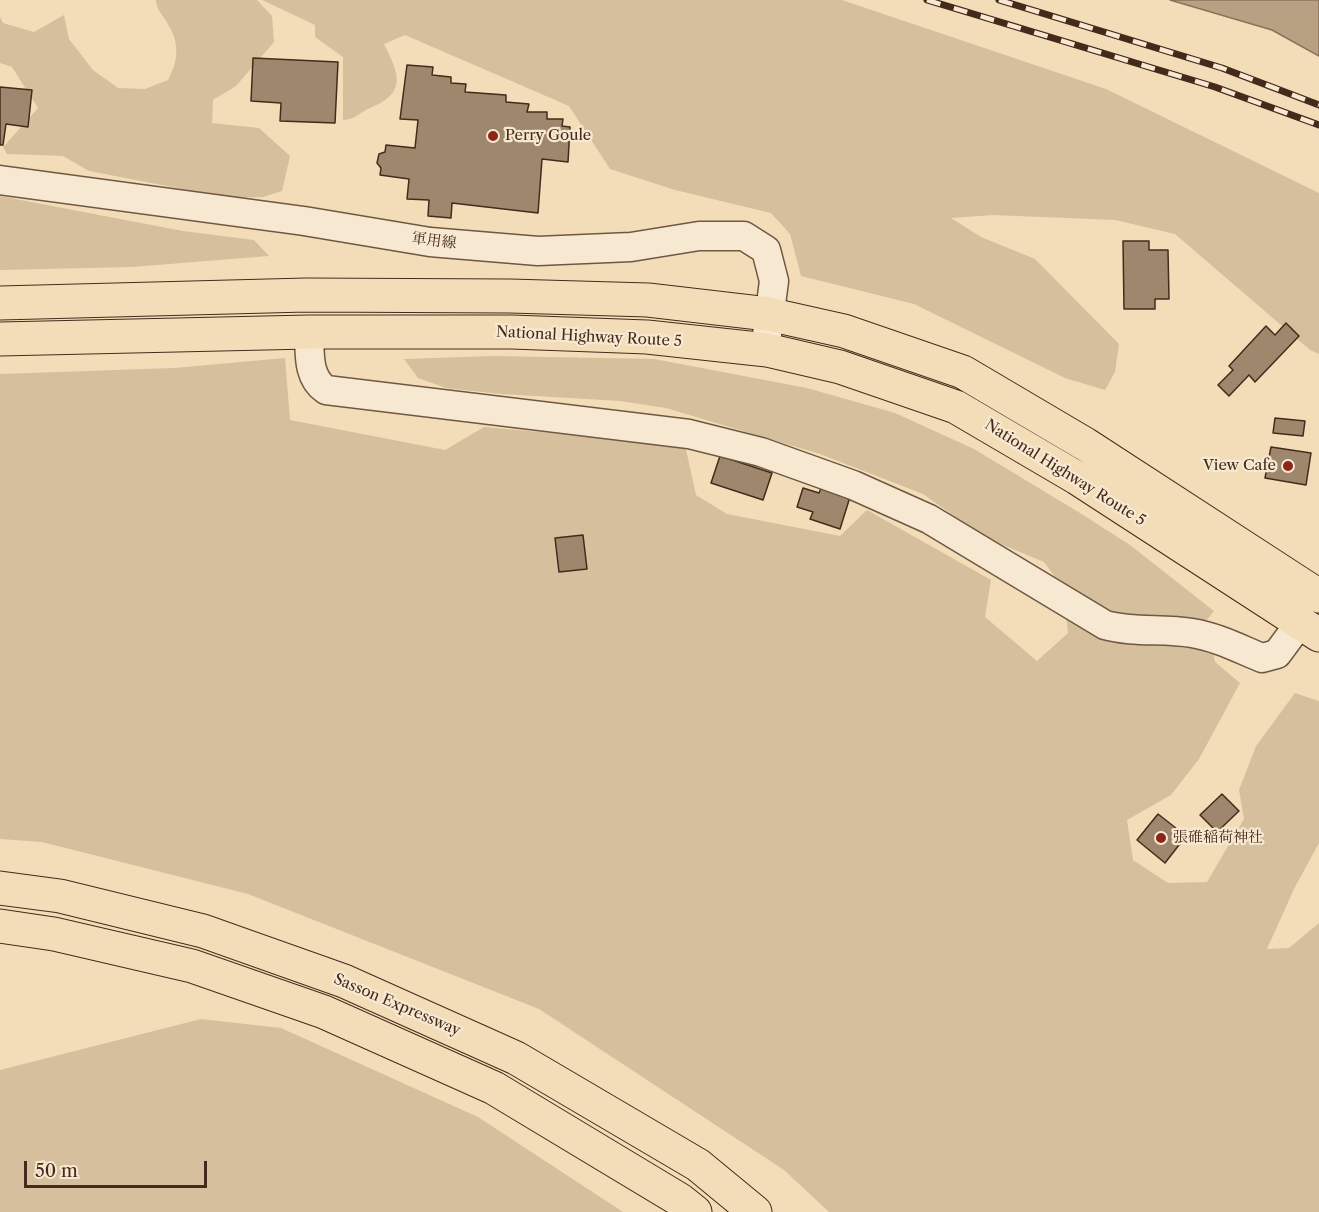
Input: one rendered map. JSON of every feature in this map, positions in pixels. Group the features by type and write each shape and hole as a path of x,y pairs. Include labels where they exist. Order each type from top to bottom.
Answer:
{"highway":[{"path":"0,303 306,295 510,296 648,300 768,314 844,331 963,372 1085,444 1319,596"},
{"name":"National Highway Route 5","path":"0,339 309,332 512,332 647,337 767,350 840,367 957,407 1077,478 1310,629"},
{"name":"Sasson Expressway","path":"0,888 60,896 203,932 344,981 516,1058 698,1165 755,1212"},
{"path":"0,926 54,934 192,966 324,1012 494,1088 688,1206"}],"street":[{"name":"軍用線","path":"0,180 304,221 430,242 538,252 631,247 699,236 744,236 766,250 774,281 768,314 767,350"},
{"path":"309,332 311,368 316,383 326,390 678,433 761,452 853,485 929,519 1105,625 1122,630 1191,632 1212,637 1262,658 1277,654 1310,629"}],"shaded area":[{"path":"156,0 257,0 272,16 274,42 236,86 213,100 212,123 259,128 290,156 282,191 263,197 229,198 89,171 63,156 7,154 3,147 38,108 12,67 0,63 0,17 3,23 34,32 64,15 69,39 93,70 118,88 145,89 168,80 176,58 174,36 158,9"},
{"path":"262,0 842,0 1106,89 1319,193 1319,354 1310,350 1175,234 1115,220 993,215 951,218 981,237 1035,259 1119,344 1115,372 1105,390 1065,378 914,304 801,276 790,234 771,213 675,190 610,169 569,106 405,35 384,44 396,72 397,80 391,95 355,117 343,120 343,57 315,37 315,25"},
{"path":"1170,0 1319,0 1319,56 1272,30"},
{"path":"0,196 183,231 254,240 269,256 132,267 0,270"},
{"path":"495,356 654,359 807,388 895,413 974,449 1130,545 1214,611 1206,621 1215,662 1240,683 1199,759 1171,795 1127,820 1133,860 1168,883 1207,882 1244,819 1239,790 1256,746 1295,693 1319,701 1319,843 1294,889 1267,949 1289,948 1319,923 1319,1212 829,1212 784,1170 539,1009 248,894 42,842 0,839 0,374 174,368 285,358 290,420 445,450 484,427 685,445 696,495 727,514 840,536 867,510 991,580 985,617 1037,661 1068,633 1063,588 1044,562 984,537 923,494 820,454 666,408 620,401 501,394 446,388 418,378 404,359"},
{"path":"201,1019 281,1028 478,1117 623,1212 0,1212 0,1070"}],"building":[{"path":"253,58 338,62 335,123 280,121 281,103 251,101"},
{"name":"Perry Goule","path":"407,65 433,67 432,75 451,77 451,83 466,84 465,92 506,95 506,102 529,104 527,112 547,112 547,119 563,119 562,126 570,127 568,162 542,159 538,213 452,203 451,218 428,216 429,200 407,199 409,179 380,175 381,168 377,163 379,154 385,152 386,145 415,148 418,120 400,119"},
{"path":"0,87 32,90 28,127 6,124 3,145 0,145"},
{"path":"1123,241 1149,241 1149,250 1168,250 1169,299 1155,299 1155,309 1124,309"},
{"path":"1286,323 1299,336 1255,382 1249,375 1229,396 1218,385 1233,370 1229,366 1266,326 1275,335"},
{"path":"1275,418 1305,421 1303,436 1273,433"},
{"name":"View Cafe","path":"1271,447 1311,453 1306,485 1265,478"},
{"path":"720,456 772,473 763,500 711,483"},
{"path":"803,488 819,493 821,488 850,497 840,529 810,519 813,512 797,507"},
{"path":"583,535 587,569 559,572 555,538"},
{"path":"1222,794 1239,811 1217,832 1200,815"},
{"name":"張碓稲荷神社","path":"1158,814 1186,836 1165,863 1137,840"}],"railway":[{"path":"927,0 1215,87 1319,125"},
{"path":"999,0 1222,68 1319,105"}],"place":[{"name":"Perry Goule","path":"493,136"},
{"name":"View Cafe","path":"1288,466"},
{"name":"張碓稲荷神社","path":"1161,838"}]}
